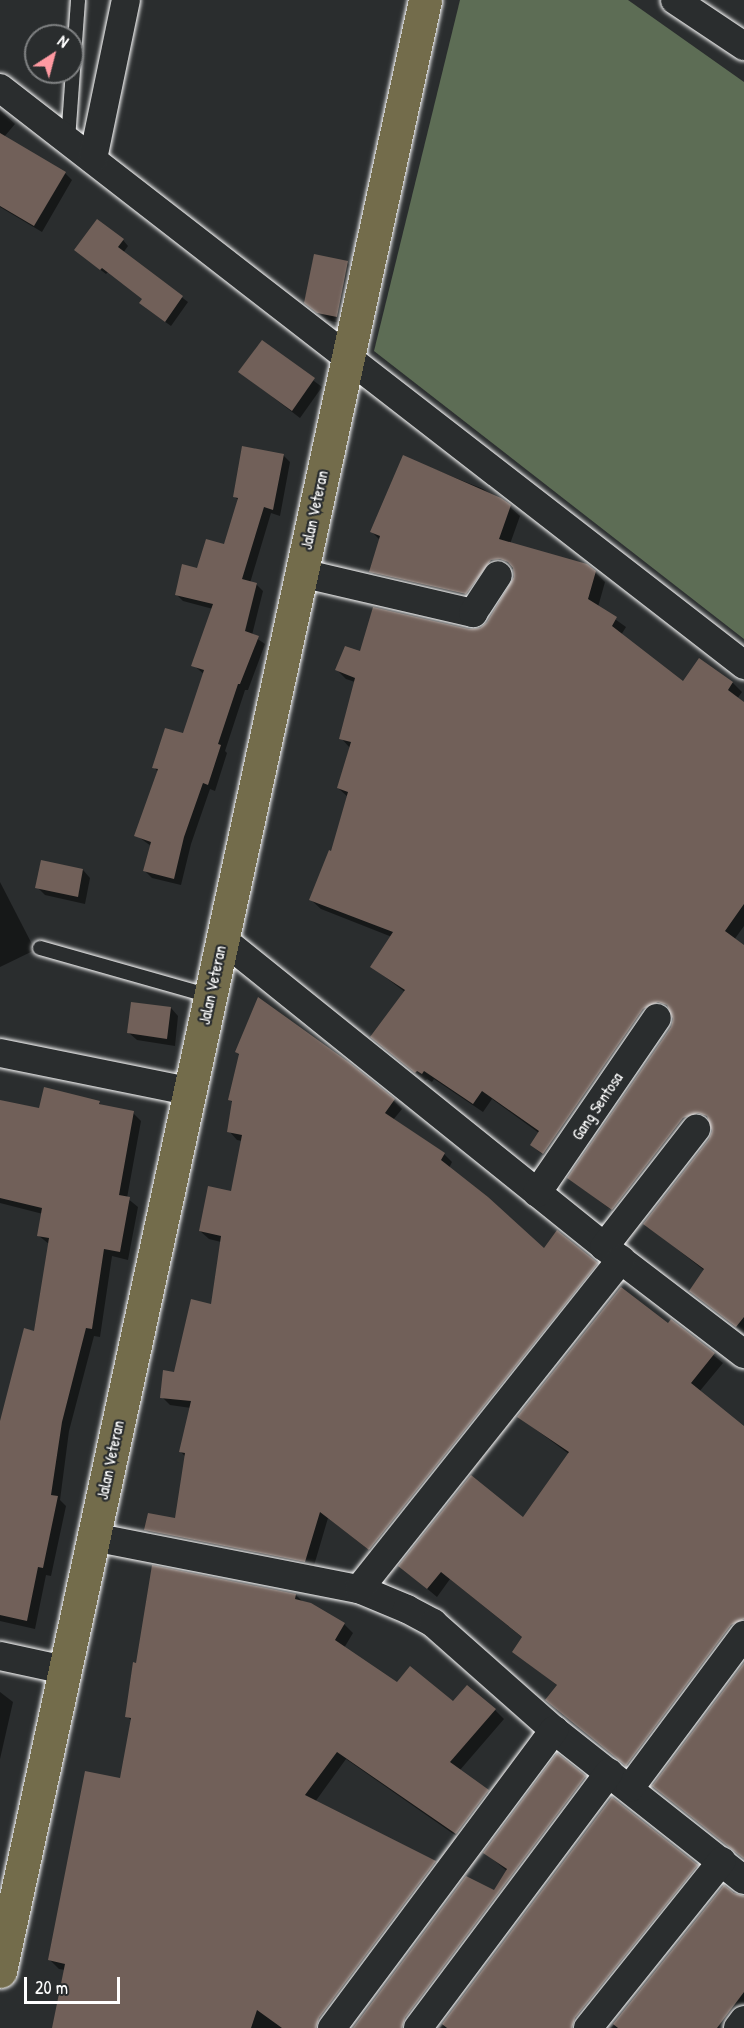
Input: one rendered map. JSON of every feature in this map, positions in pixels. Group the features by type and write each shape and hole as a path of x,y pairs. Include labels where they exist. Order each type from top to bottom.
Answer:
{"main road":[{"name":"Jalan Veteran","path":"0,1971 425,0"}],"street":[{"path":"93,159 126,0"},
{"path":"675,0 744,46"},
{"path":"0,88 744,665"},
{"path":"300,573 473,613 498,575"},
{"path":"222,939 537,1194 744,1354"},
{"name":"Gang Sentosa","path":"537,1194 657,1018"},
{"path":"0,1053 189,1091"},
{"path":"358,1589 612,1253 696,1129"},
{"path":"93,1537 358,1589 433,1623 554,1730 744,1880"},
{"path":"418,2028 620,1780 744,1635"},
{"path":"0,1656 64,1670"},
{"path":"332,2028 554,1730"},
{"path":"588,2028 722,1861"},
{"path":"738,2028 744,2020"}],"lane":[{"path":"69,140 78,0"},
{"path":"40,948 210,996"}],"green space":[{"path":"460,0 628,0 744,82 744,639 374,351"}],"building":[{"path":"0,133 66,172 34,226 0,206"},
{"path":"97,219 124,239 118,247 183,296 165,322 139,303 142,299 74,250"},
{"path":"314,254 348,261 337,317 317,313 304,303"},
{"path":"262,340 315,378 292,411 238,372"},
{"path":"242,446 284,454 273,510 264,507 242,579 257,583 245,631 259,636 240,684 238,684 218,744 221,745 208,785 203,783 184,837 174,879 143,871 151,842 134,836 158,769 152,768 165,728 183,733 204,670 191,666 213,604 175,595 182,564 197,568 206,539 224,544 238,498 233,497"},
{"path":"403,455 501,498 511,505 499,539 587,564 596,571 588,599 617,617 612,626 683,681 699,658 733,682 728,690 744,702 744,904 725,931 744,945 744,1317 736,1327 689,1291 704,1269 643,1224 709,1139 712,1131 707,1116 698,1113 683,1118 612,1210 567,1178 671,1027 673,1019 667,1005 658,1002 643,1009 543,1154 530,1145 539,1131 482,1091 473,1104 424,1071 422,1074 417,1071 415,1073 370,1037 405,990 370,967 393,932 309,900 329,850 331,851 348,792 337,788 351,742 339,739 355,678 335,670 345,646 360,651 373,607 469,629 480,628 487,622 514,577 513,568 508,562 500,559 491,560 466,594 369,572 380,536 370,532"},
{"path":"41,860 83,869 78,897 35,888"},
{"path":"258,997 350,1063 395,1099 385,1113 445,1153 441,1160 488,1197 544,1248 557,1230 598,1263 369,1550 320,1512 305,1562 144,1530 148,1513 175,1518 185,1453 179,1452 191,1401 160,1398 163,1370 174,1372 191,1299 211,1304 221,1236 199,1231 208,1186 231,1191 242,1135 227,1132 232,1101 228,1100 239,1054 235,1052"},
{"path":"131,1002 171,1007 167,1039 127,1033"},
{"path":"44,1087 100,1101 99,1104 134,1111 119,1195 130,1197 120,1252 104,1249 92,1329 86,1328 62,1422 51,1495 58,1496 43,1568 38,1567 27,1621 0,1615 0,1421 24,1328 34,1331 49,1238 37,1236 42,1208 0,1198 0,1100 39,1108"},
{"path":"621,1287 668,1323 671,1319 715,1353 691,1383 744,1426 744,1619 731,1625 626,1766 545,1700 557,1685 512,1652 522,1637 441,1572 427,1589 398,1566 471,1475 523,1517 569,1452 517,1417"},
{"path":"152,1565 296,1594 295,1599 311,1603 345,1623 335,1640 397,1682 410,1666 453,1701 467,1685 496,1709 450,1762 489,1790 456,1834 337,1752 305,1795 436,1861 319,2018 316,2028 282,2028 257,2010 251,2028 52,2028 65,1964 48,1960 85,1771 120,1778 131,1718 125,1717 133,1662 136,1663"},
{"path":"744,1663 744,1859 652,1786"},
{"path":"557,1753 586,1776 405,2018 402,2028 353,2028 466,1876 494,1890 507,1869 483,1853"},
{"path":"612,1797 698,1865 575,2018 572,2028 447,2028 442,2024"},
{"path":"724,1885 734,1893 744,1896 744,1992 717,2028 618,2028 613,2024"}]}
